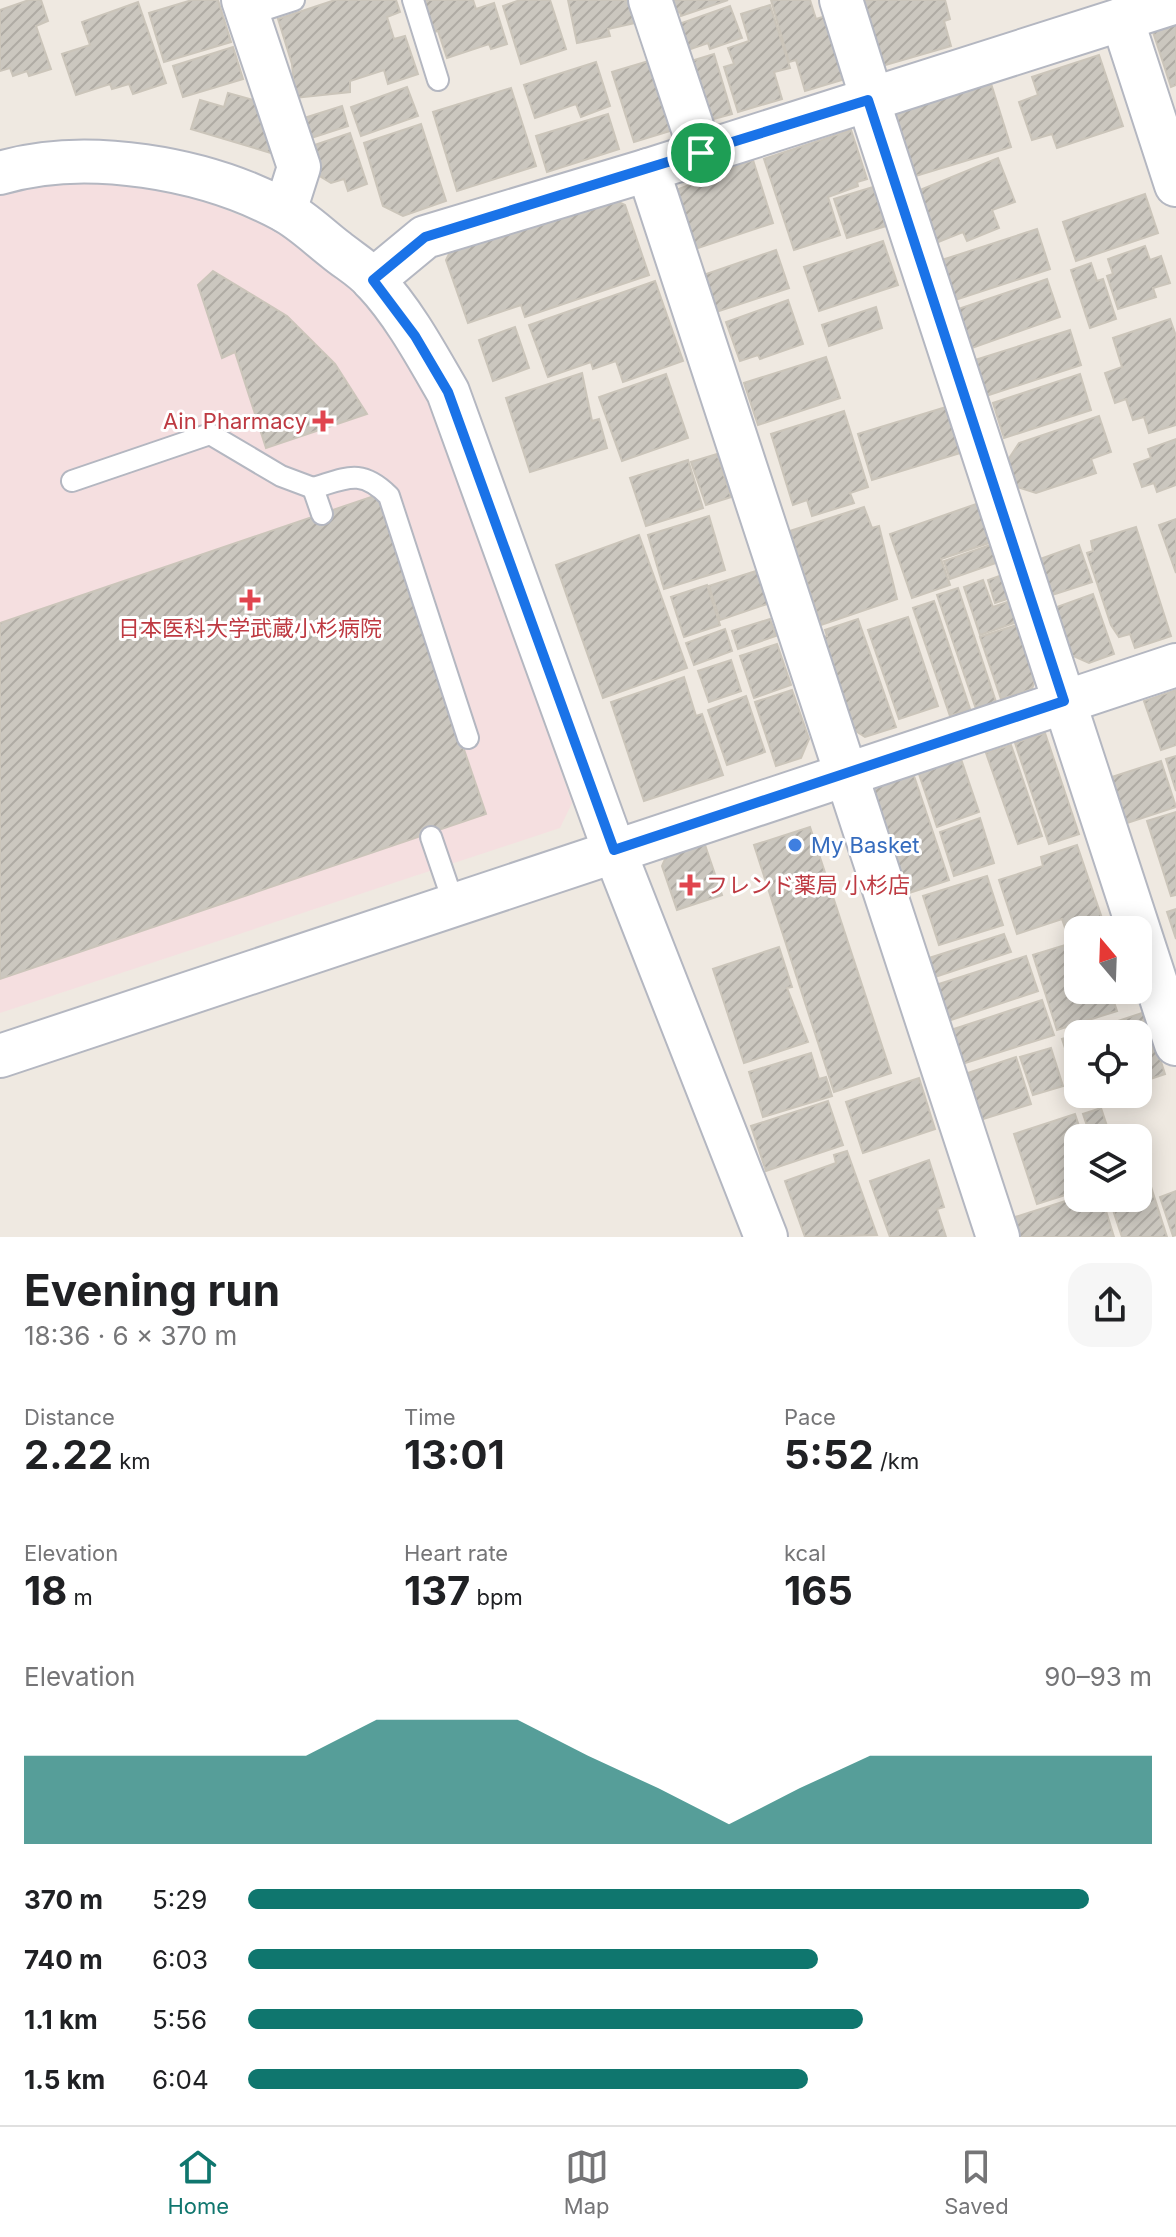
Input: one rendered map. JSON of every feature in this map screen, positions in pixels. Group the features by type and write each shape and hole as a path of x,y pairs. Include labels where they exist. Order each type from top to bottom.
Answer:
{"street":[{"path":"650,0 701,153"},
{"path":"841,0 870,99 1176,1044"},
{"path":"373,280 425,237 648,170 1176,2"},
{"path":"246,7 299,167 285,211"},
{"path":"1122,19 1176,185"},
{"path":"0,173 52,163 99,162 157,167 239,190 285,211 373,280 415,336 448,392 614,850 766,1237"},
{"path":"648,170 998,1237"},
{"path":"0,1056 1176,665"}],"lane":[{"path":"246,7 294,0"},
{"path":"413,0 438,80"},
{"path":"72,481 210,434 281,476 313,488 356,476 375,482 389,496 468,738"},
{"path":"313,488 322,514"},
{"path":"431,837 454,904"}],"shaded area":[{"name":"日本医科大学武蔵小杉病院","path":"78,181 178,190 285,234 345,281 394,335 430,398 572,803 560,828 0,1013 0,194"}],"building":[{"path":"29,0 41,0 48,21 36,26 51,69 29,76 27,71 13,76 10,68 0,71 0,10"},
{"path":"192,0 218,0 231,42 164,62 149,13"},
{"path":"335,0 396,0 400,12 387,17 394,39 405,36 418,74 388,84 384,70 350,81 350,92 295,98 292,64 278,19"},
{"path":"414,0 473,0 476,9 494,3 507,44 491,49 489,44 447,58 438,31 430,33"},
{"path":"520,0 550,0 566,49 521,64 503,6"},
{"path":"568,0 630,0 635,23 608,29 610,36 577,43"},
{"path":"668,0 728,0 681,16 680,12 673,14"},
{"path":"771,0 810,0 816,19 826,16 845,79 805,91 796,60 789,62"},
{"path":"855,0 945,0 950,19 944,21 951,46 875,68"},
{"path":"138,2 166,83 133,94 129,84 112,89 110,84 76,95 62,54 90,45 82,22"},
{"path":"770,5 790,68 774,72 782,99 738,112 724,67 734,64 728,48 749,41 741,14"},
{"path":"730,6 742,38 710,49 708,43 682,52 673,26"},
{"path":"1176,21 1176,85 1171,87 1152,29"},
{"path":"233,47 243,79 183,97 173,66"},
{"path":"714,54 732,114 706,121 688,62"},
{"path":"1099,55 1123,126 1057,148 1052,134 1032,140 1019,102 1038,95 1032,77"},
{"path":"652,60 673,130 634,142 612,72"},
{"path":"596,62 610,106 581,117 576,104 535,118 524,85"},
{"path":"988,74 1011,147 909,178 891,122 903,100"},
{"path":"407,87 418,116 361,136 351,107"},
{"path":"511,88 536,166 457,191 433,112"},
{"path":"228,93 257,101 274,154 191,129 200,100 224,107"},
{"path":"342,106 348,126 305,140 298,120"},
{"path":"608,114 619,149 547,172 536,136"},
{"path":"421,124 446,201 403,216 383,206 364,143"},
{"path":"851,130 867,179 857,182 858,186 828,197 840,235 794,250 764,159"},
{"path":"350,133 367,184 348,191 344,179 331,183 318,175 309,147"},
{"path":"998,158 1015,202 992,210 999,228 967,241 963,232 936,243 915,192"},
{"path":"753,160 773,223 695,249 676,190"},
{"path":"873,187 886,226 847,238 834,199"},
{"path":"1145,194 1158,233 1076,261 1063,222"},
{"path":"614,200 625,205 649,275 525,317 521,305 468,323 446,260 453,246 536,217 539,226"},
{"path":"1037,229 1050,269 955,300 942,260"},
{"path":"883,241 898,285 819,311 804,267"},
{"path":"1145,246 1150,260 1161,256 1170,283 1153,288 1156,297 1118,309 1107,276 1113,274 1108,259"},
{"path":"776,250 789,288 716,312 703,275"},
{"path":"1091,263 1097,281 1103,279 1116,319 1090,328 1071,270"},
{"path":"213,271 287,316 335,364 367,414 266,448 235,352 222,358 198,285"},
{"path":"1047,279 1060,317 969,349 955,310"},
{"path":"655,281 683,361 623,382 616,361 593,369 591,362 548,377 529,325"},
{"path":"788,300 803,344 760,359 758,355 740,361 726,322"},
{"path":"876,307 882,328 829,346 822,325"},
{"path":"1170,319 1176,336 1176,425 1149,433 1144,417 1133,420 1126,399 1115,403 1105,373 1122,367 1113,338"},
{"path":"515,327 529,368 493,381 479,340"},
{"path":"1070,330 1081,365 983,397 972,361"},
{"path":"826,357 840,398 758,425 744,383"},
{"path":"582,373 592,421 599,419 607,448 530,472 506,398"},
{"path":"666,374 688,438 622,461 599,397"},
{"path":"1080,374 1091,410 1004,438 993,403"},
{"path":"946,407 960,453 872,480 858,434"},
{"path":"844,411 868,487 850,493 854,503 812,516 807,500 793,505 771,434"},
{"path":"1099,416 1111,452 1091,459 1096,473 1036,493 1017,487 1008,460 1019,443"},
{"path":"1176,439 1176,485 1157,492 1154,483 1142,487 1134,464 1151,458 1148,449"},
{"path":"717,454 731,497 706,505 691,462"},
{"path":"688,460 703,508 646,526 630,478"},
{"path":"377,495 486,814 0,979 0,623"},
{"path":"982,502 995,541 941,559 950,585 912,598 890,534"},
{"path":"864,507 872,528 879,526 897,599 821,625 790,531"},
{"path":"709,516 725,570 664,589 648,535"},
{"path":"1176,519 1176,573 1159,525"},
{"path":"1136,527 1171,636 1135,648 1130,634 1119,637 1111,625 1087,553 1093,551 1091,541"},
{"path":"639,535 687,668 603,698 556,565"},
{"path":"993,544 999,562 950,579 944,561"},
{"path":"1079,545 1092,582 1049,596 1037,560"},
{"path":"759,570 770,603 720,620 709,586"},
{"path":"1002,575 1010,598 995,603 988,580"},
{"path":"983,580 993,607 1013,600 1020,621 980,635 964,587"},
{"path":"707,585 720,625 684,637 671,597"},
{"path":"958,588 996,702 976,709 937,595"},
{"path":"1093,594 1114,654 1089,663 1071,655 1054,608"},
{"path":"934,601 970,709 950,716 913,608"},
{"path":"908,617 938,706 899,719 868,630"},
{"path":"770,619 776,636 738,649 732,631"},
{"path":"858,619 896,727 865,737 848,726 820,638 827,636 825,630"},
{"path":"1026,622 1040,665 1032,689 1001,699 980,637"},
{"path":"725,629 732,651 694,665 686,643"},
{"path":"777,644 791,685 754,698 740,656"},
{"path":"731,660 741,691 709,702 698,671"},
{"path":"684,677 696,716 702,714 723,775 644,801 611,702"},
{"path":"792,690 809,739 801,758 776,766 755,702"},
{"path":"1176,690 1176,745 1161,750 1144,701"},
{"path":"746,696 765,752 727,765 708,710"},
{"path":"1045,733 1079,834 1049,844 1015,743"},
{"path":"1011,745 1042,836 1018,844 986,753"},
{"path":"1176,756 1176,791 1166,759"},
{"path":"961,759 979,812 937,827 919,774"},
{"path":"1161,761 1176,807 1124,824 1109,778"},
{"path":"913,773 949,880 903,895 870,797 876,786"},
{"path":"1176,812 1176,895 1171,896 1147,821"},
{"path":"980,818 994,863 954,876 940,832"},
{"path":"810,827 891,1073 834,1092 754,845"},
{"path":"703,839 722,895 677,910 662,866 669,850"},
{"path":"1077,845 1101,916 1064,916 1064,925 1062,919 1017,934 999,880 1043,866 1041,857"},
{"path":"987,876 1003,925 939,945 923,896"},
{"path":"1176,909 1176,939 1167,912"},
{"path":"1004,934 1011,952 932,978 926,959"},
{"path":"1064,945 1064,1004 1115,1004 1117,1011 1089,1020 1064,1020 1064,1028 1057,1030 1033,955"},
{"path":"779,947 792,987 787,988 808,1042 744,1063 713,969"},
{"path":"1026,956 1038,991 948,1021 936,985"},
{"path":"1042,1000 1054,1035 962,1064 951,1030"},
{"path":"1145,1012 1148,1020 1121,1020"},
{"path":"1152,1034 1165,1074 1152,1078"},
{"path":"1051,1048 1063,1086 1033,1095 1020,1057"},
{"path":"811,1053 819,1079 826,1077 832,1096 763,1117 749,1072"},
{"path":"1016,1057 1031,1104 980,1120 965,1074"},
{"path":"919,1078 935,1129 863,1153 846,1102"},
{"path":"828,1101 843,1145 766,1171 751,1126"},
{"path":"1101,1108 1106,1124 1086,1124 1083,1114"},
{"path":"1075,1114 1078,1124 1064,1124 1064,1195 1037,1204 1014,1134"},
{"path":"847,1151 877,1235 805,1237 785,1181 836,1163 834,1155"},
{"path":"929,1160 944,1207 937,1209 946,1237 890,1237 870,1181"},
{"path":"1152,1190 1167,1237 1122,1237 1114,1212 1152,1212"},
{"path":"1176,1191 1176,1235 1173,1236 1160,1197"},
{"path":"1064,1201 1064,1212 1106,1212 1114,1237 1015,1237 1009,1219"}],"place":[{"name":"Ain Pharmacy","path":"323,421"},
{"name":"日本医科大学武蔵小杉病院","path":"250,600"},
{"name":"My Basket","path":"795,845"},
{"name":"フレンド薬局 小杉店","path":"690,885"}],"route":[{"path":"868,100 1064,701 614,850 448,392 415,336 373,280 425,237 701,153 868,100"}]}
